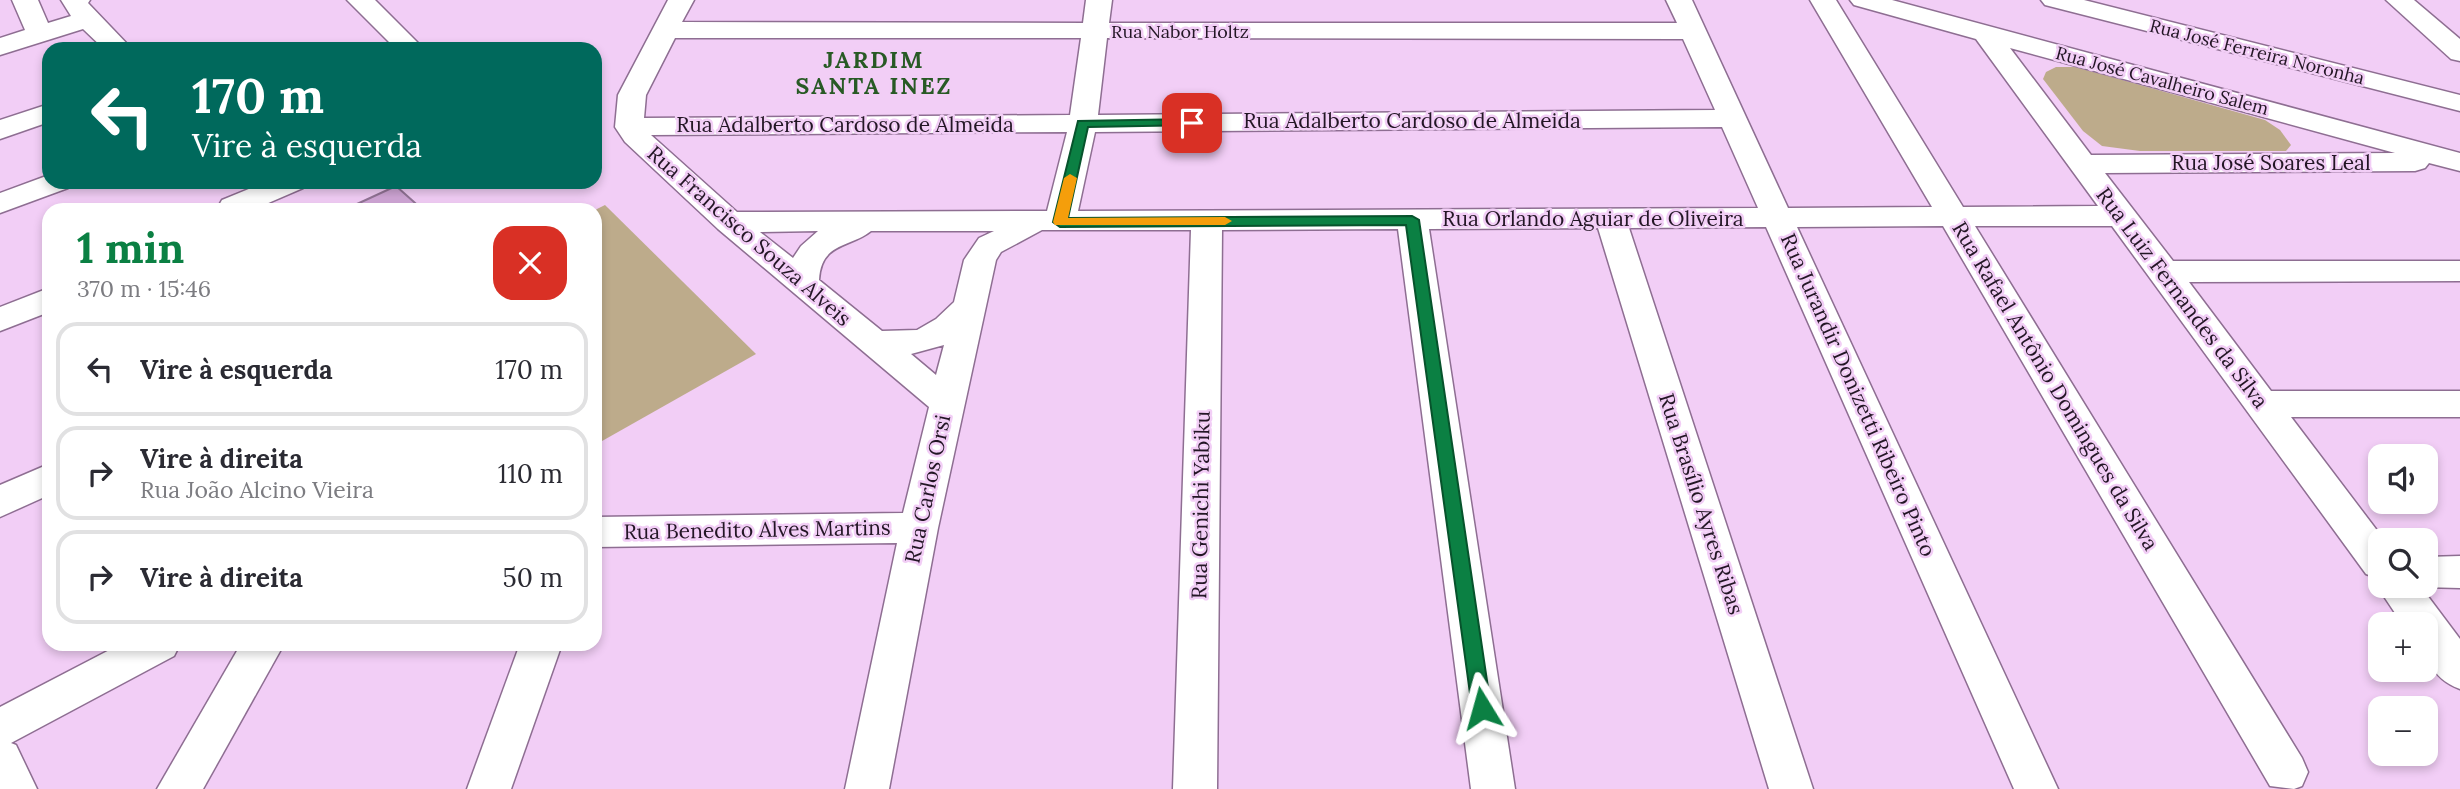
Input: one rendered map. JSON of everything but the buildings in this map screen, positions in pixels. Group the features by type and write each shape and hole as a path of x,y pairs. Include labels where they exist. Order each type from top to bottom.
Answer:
{"street":[{"path":"25,0 40,34"},
{"path":"360,0 397,42"},
{"name":"Rua Francisco Souza Alveis","path":"681,0 632,96 629,127 642,145 729,222 947,403"},
{"path":"1049,222 1083,124 1099,0"},
{"name":"Rua Rafael Antônio Domingues da Silva","path":"1824,0 2286,772"},
{"name":"Rua José Cavalheiro Salem","path":"1863,0 2460,162"},
{"name":"Rua José Ferreira Noronha","path":"2054,0 2460,103"},
{"path":"2130,0 2133,8 2153,25"},
{"path":"2399,0 2460,53"},
{"path":"0,47 40,34 77,5 112,42"},
{"name":"Rua Nabor Holtz","path":"667,30 1095,32 1686,15"},
{"name":"Rua Jurandir Donizetti Ribeiro Pinto","path":"1686,15 2036,789"},
{"name":"Rua Luiz Fernandes da Silva","path":"1985,33 2368,548"},
{"path":"0,130 42,115"},
{"path":"2291,116 2306,138 2309,153 2297,163"},
{"name":"Rua Adalberto Cardoso de Almeida","path":"629,127 1733,118"},
{"name":"Rua José Soares Leal","path":"2082,164 2460,162"},
{"path":"0,204 42,188"},
{"path":"246,203 277,189"},
{"name":"Rua Orlando Aguiar de Oliveira","path":"729,222 2121,216"},
{"name":"Rua Brasílio Ayres Ribas","path":"1611,219 1791,789"},
{"path":"1412,220 1493,789"},
{"name":"Rua Genichi Yabiku","path":"1195,789 1207,221"},
{"path":"803,284 802,269 813,251 827,238 879,222"},
{"path":"871,341 902,344 926,342 942,333 973,289 962,244 934,227 914,222"},
{"name":"Rua Carlos Orsi","path":"867,789 919,528 983,252 990,245 1049,222"},
{"path":"2163,272 2460,271"},
{"path":"0,320 42,302"},
{"path":"2261,404 2460,404"},
{"path":"0,502 42,481"},
{"name":"Rua Benedito Alves Martins","path":"602,531 919,528"},
{"path":"2438,573 2460,572"},
{"path":"2406,598 2460,671"},
{"path":"0,728 146,651"},
{"path":"179,789 259,651"},
{"path":"489,789 538,651"},
{"path":"0,759 15,789"}],"shaded area":[{"path":"2056,67 2075,67 2265,120 2280,130 2291,145 2286,151 2140,151 2102,146 2083,131 2043,79 2046,72"},
{"path":"605,205 756,354 602,441 602,206"}],"slow traffic":[{"path":"1070,178 1060,222 1225,221"}],"district":[{"name":"JARDIM SANTA INEZ","path":"874,73"}],"route":[{"path":"1192,123 1083,124 1060,222 1412,220 1482,708"}]}
